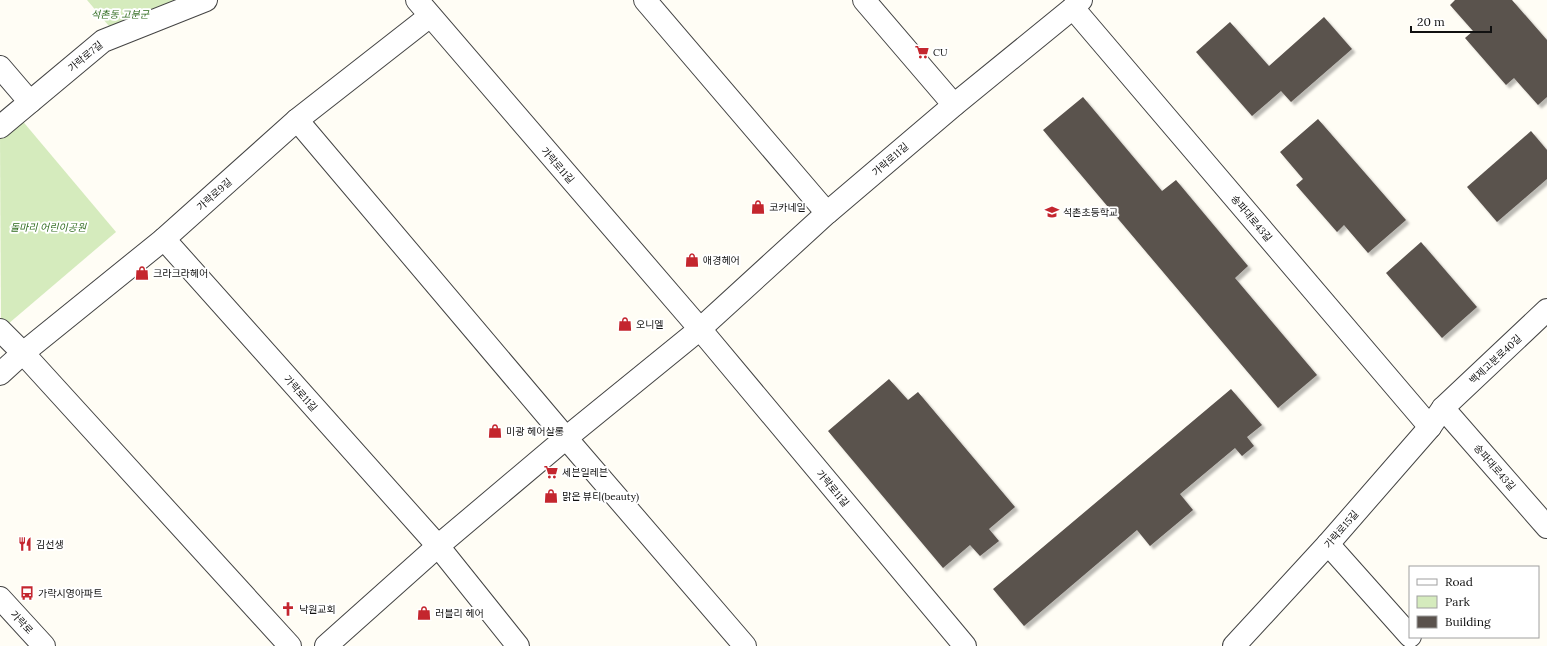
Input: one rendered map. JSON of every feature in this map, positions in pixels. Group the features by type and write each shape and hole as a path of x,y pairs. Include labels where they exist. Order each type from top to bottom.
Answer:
{"street":[{"name":"가락로7길","path":"0,127 103,40 206,0"},
{"path":"646,0 827,213"},
{"path":"864,0 954,105"},
{"name":"가락로11길","path":"326,646 438,546 566,438 700,329 827,213 954,105 1077,4"},
{"name":"송파대로43길","path":"1077,4 1430,427"},
{"name":"가락로11길","path":"423,8 700,329 965,646"},
{"name":"가락로9길","path":"0,374 23,353 164,239 423,8"},
{"path":"0,67 30,102"},
{"path":"297,120 566,438 745,646"},
{"name":"가락로11길","path":"164,239 438,546 518,646"},
{"name":"백제고분로40길","path":"1443,408 1547,310"},
{"path":"0,330 23,353 290,646"},
{"name":"송파대로43길","path":"1443,408 1547,527"},
{"name":"가락로15길","path":"1234,646 1328,544 1430,427 1443,408"},
{"path":"1328,544 1409,636"},
{"name":"가락로","path":"0,598 44,646"},
{"path":"1411,638 1419,646"}],"green space":[{"name":"석촌동 고분군","path":"87,0 199,0 114,32"},
{"name":"돌마리 어린이공원","path":"20,118 116,232 1,330 0,134"}],"building":[{"path":"1455,0 1512,0 1547,40 1547,97 1538,105 1514,78 1506,85 1465,38 1473,31 1450,5"},
{"path":"1324,17 1352,49 1291,102 1281,91 1252,116 1196,52 1230,22 1269,66"},
{"path":"1083,97 1162,191 1176,180 1248,266 1235,278 1317,375 1278,408 1043,130"},
{"path":"1318,119 1406,220 1368,253 1344,225 1337,232 1296,185 1303,179 1280,152"},
{"path":"1531,131 1547,150 1547,179 1497,222 1467,187"},
{"path":"1421,242 1477,307 1442,338 1386,273"},
{"path":"889,379 908,400 918,392 1015,507 989,529 999,541 980,556 970,545 943,568 828,431"},
{"path":"1231,389 1262,425 1247,437 1254,446 1242,456 1235,448 1180,494 1193,510 1150,546 1137,530 1024,626 993,589"}],"place":[{"name":"CU","path":"922,52"},
{"name":"코카네일","path":"758,207"},
{"name":"석촌초등학교","path":"1052,212"},
{"name":"애경헤어","path":"692,260"},
{"name":"크라크라헤어","path":"142,273"},
{"name":"오니엘","path":"625,324"},
{"name":"미광 헤어살롱","path":"495,431"},
{"name":"세븐일레븐","path":"551,472"},
{"name":"맑은 뷰티(beauty)","path":"551,496"},
{"name":"김선생","path":"25,544"},
{"name":"가락시영아파트","path":"27,593"},
{"name":"낙원교회","path":"288,609"},
{"name":"러블리 헤어","path":"424,613"}]}
